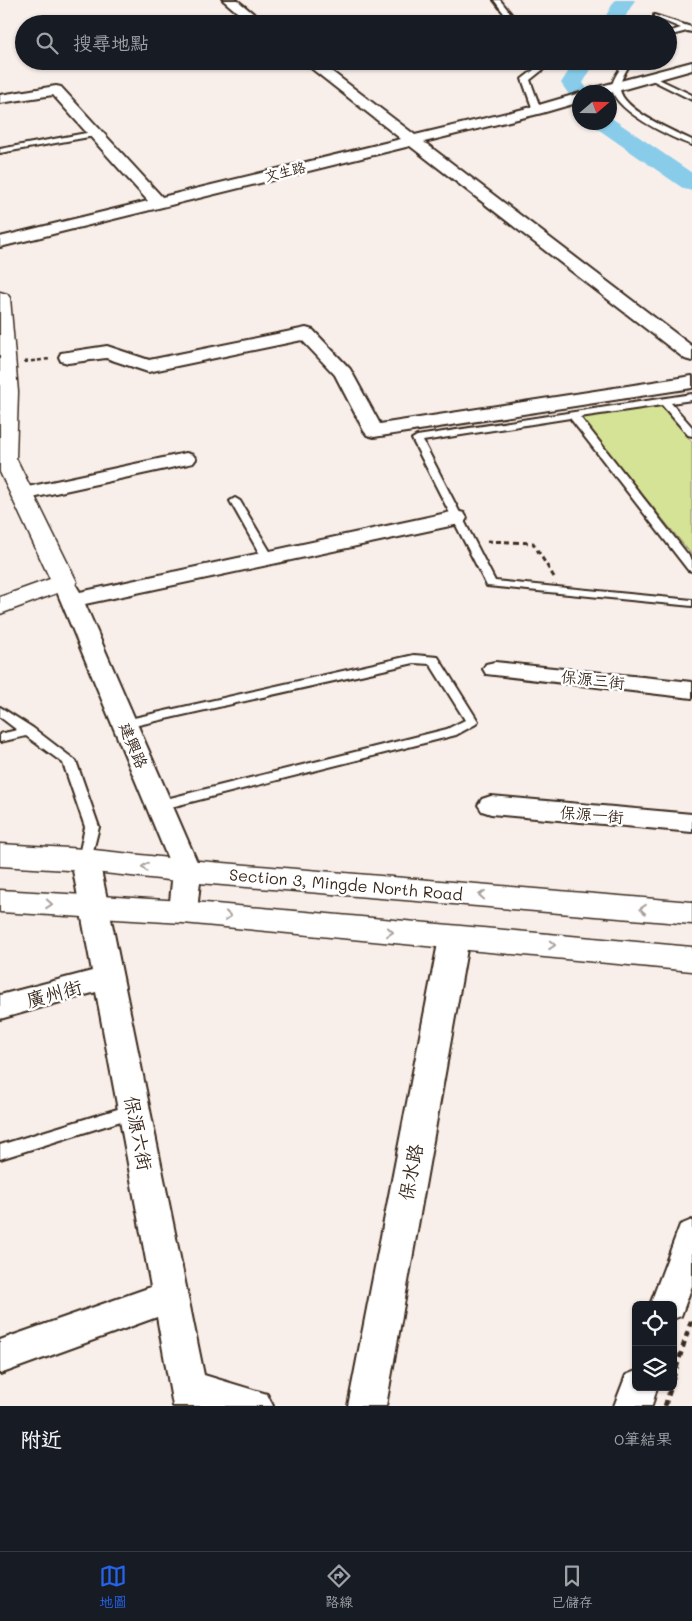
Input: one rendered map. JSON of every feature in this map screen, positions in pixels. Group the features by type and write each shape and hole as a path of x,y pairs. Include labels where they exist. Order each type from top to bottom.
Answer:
{"main road":[{"name":"建興路","path":"0,302 5,458 68,591"},
{"path":"0,606 68,591"},
{"name":"Section 3, Mingde North Road","path":"0,855 85,860 187,871 692,913"},
{"path":"0,901 183,912 692,959"}],"street":[{"path":"229,0 248,15"},
{"path":"677,70 692,66"},
{"path":"321,70 692,355"},
{"path":"617,87 677,70"},
{"path":"0,99 56,90 158,202"},
{"name":"文生路","path":"0,250 8,240 537,110 572,99"},
{"path":"68,357 107,352 148,366 306,334 343,373 374,431 692,382"},
{"path":"23,494 186,459"},
{"path":"68,591 268,558 456,518"},
{"name":"建興路","path":"68,591 187,871 183,912"},
{"name":"保源三街","path":"495,669 692,690"},
{"name":"保源一街","path":"491,805 692,823"},
{"name":"保源六街","path":"85,860 191,1397"},
{"name":"保水路","path":"367,1406 454,938"},
{"name":"廣州街","path":"0,1007 108,978"},
{"path":"669,1301 692,1235"},
{"path":"0,1357 171,1296"},
{"path":"633,1406 638,1391"},
{"path":"191,1397 254,1406"}],"lane":[{"path":"497,0 509,15"},
{"path":"677,24 690,29"},
{"path":"677,32 690,29"},
{"path":"537,110 526,79 539,70"},
{"path":"610,85 621,70"},
{"path":"650,77 692,98"},
{"path":"617,96 623,104 638,114 692,143"},
{"path":"0,151 97,133"},
{"path":"692,397 417,439 491,584 692,603"},
{"path":"664,401 692,433"},
{"path":"573,415 692,568"},
{"path":"235,501 268,558"},
{"path":"125,724 414,659 434,660 472,722 450,732 159,805"},
{"path":"0,712 69,761 92,827 85,860"},
{"path":"0,738 28,731"},
{"path":"0,1152 134,1110"}],"path":[{"path":"2,365 68,357"},
{"path":"468,541 534,543 562,591"},
{"path":"677,1366 692,1318"},
{"path":"665,1406 670,1391"}],"green space":[{"path":"660,405 692,442 692,555 579,416"}],"waterway":[{"path":"616,15 625,0"},
{"path":"573,85 572,83 580,70"},
{"path":"614,130 692,184"}]}
